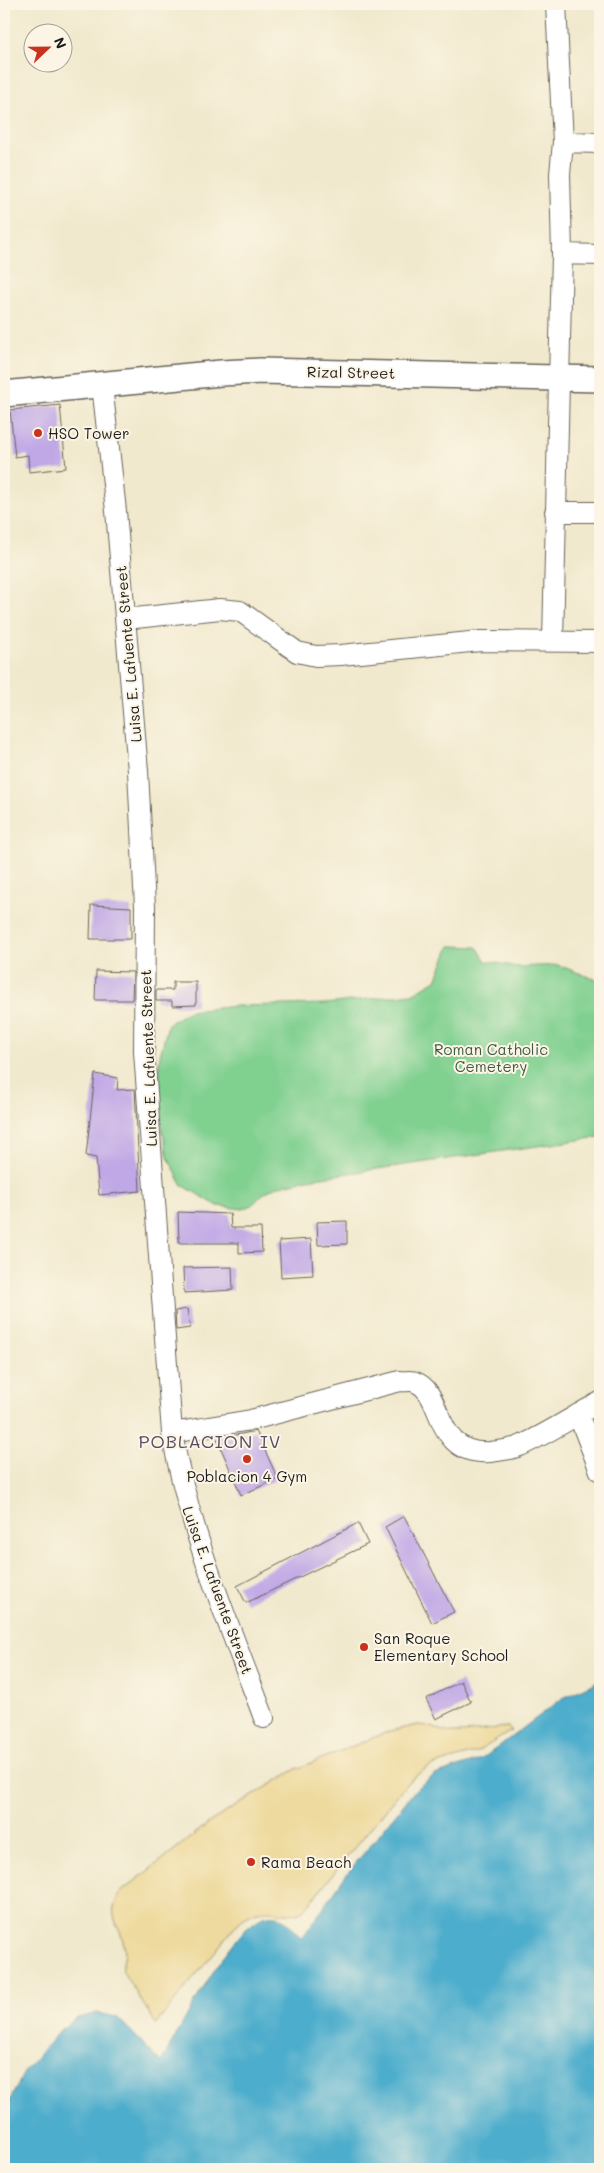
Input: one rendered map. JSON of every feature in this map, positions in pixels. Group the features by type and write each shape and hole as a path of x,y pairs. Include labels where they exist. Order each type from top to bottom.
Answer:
{"main road":[{"name":"Rizal Street","path":"4,394 222,372 261,371 600,379"}],"street":[{"path":"553,641 562,254 560,174 563,142 556,4"},
{"path":"563,142 600,143"},
{"path":"562,254 600,255"},
{"name":"Luisa E. Lafuente Street","path":"102,385 116,511 138,771 144,898 144,1052 172,1433 179,1476 190,1514 264,1718"},
{"path":"555,512 600,512"},
{"path":"126,619 220,608 240,612 297,652 316,656 480,641 600,642"},
{"path":"172,1433 251,1420 400,1382 415,1382 426,1390 450,1436 463,1448 480,1452 519,1446 600,1402"},
{"path":"578,1414 600,1471"}],"green space":[{"name":"Roman Catholic Cemetery","path":"450,946 477,947 486,961 518,967 558,965 600,981 600,1137 308,1179 275,1187 263,1194 252,1205 243,1209 218,1206 182,1185 168,1157 160,1119 159,1060 168,1024 189,1011 237,1006 325,1004 412,994 436,980"}],"sand":[{"name":"Rama Beach","path":"418,1725 453,1733 467,1733 508,1727 511,1731 477,1752 428,1767 408,1782 304,1910 290,1914 268,1911 259,1912 239,1922 156,2024 123,1972 125,1948 114,1913 116,1900 121,1892 210,1822 296,1769 390,1731"}],"water":[{"path":"600,1680 600,2169 4,2169 4,2111 25,2071 61,2029 78,2018 97,2013 117,2017 161,2062 208,1979 239,1937 254,1922 268,1916 279,1917 302,1938 346,1875 417,1788 435,1775 482,1759 563,1698"}],"building":[{"name":"HSO Tower","path":"60,405 66,468 29,472 28,455 15,457 10,410"},
{"path":"91,905 131,907 131,939 90,939"},
{"path":"96,971 133,972 132,1000 95,1000"},
{"path":"173,982 196,982 196,1005 172,1006 172,1001 156,1001 156,990 173,990"},
{"path":"95,1074 118,1078 117,1090 135,1089 140,1191 99,1195 96,1158 86,1156"},
{"path":"178,1212 230,1214 231,1228 261,1228 262,1252 239,1253 239,1243 179,1243"},
{"path":"347,1221 347,1244 318,1245 317,1222"},
{"path":"311,1239 313,1275 281,1277 279,1241"},
{"path":"232,1267 233,1290 184,1293 183,1268"},
{"path":"187,1309 190,1328 176,1330 175,1311"},
{"name":"Poblacion 4 Gym","path":"256,1431 278,1479 241,1495 217,1439"},
{"path":"404,1516 454,1612 432,1623 385,1527"},
{"path":"358,1523 368,1544 246,1603 237,1586"},
{"path":"461,1681 471,1702 436,1719 426,1699"}],"place":[{"name":"HSO Tower","path":"38,433"},
{"name":"Poblacion 4 Gym","path":"247,1459"},
{"name":"San Roque Elementary School","path":"364,1647"},
{"name":"Rama Beach","path":"251,1862"}],"district":[{"name":"POBLACION IV","path":"210,1441"}]}
